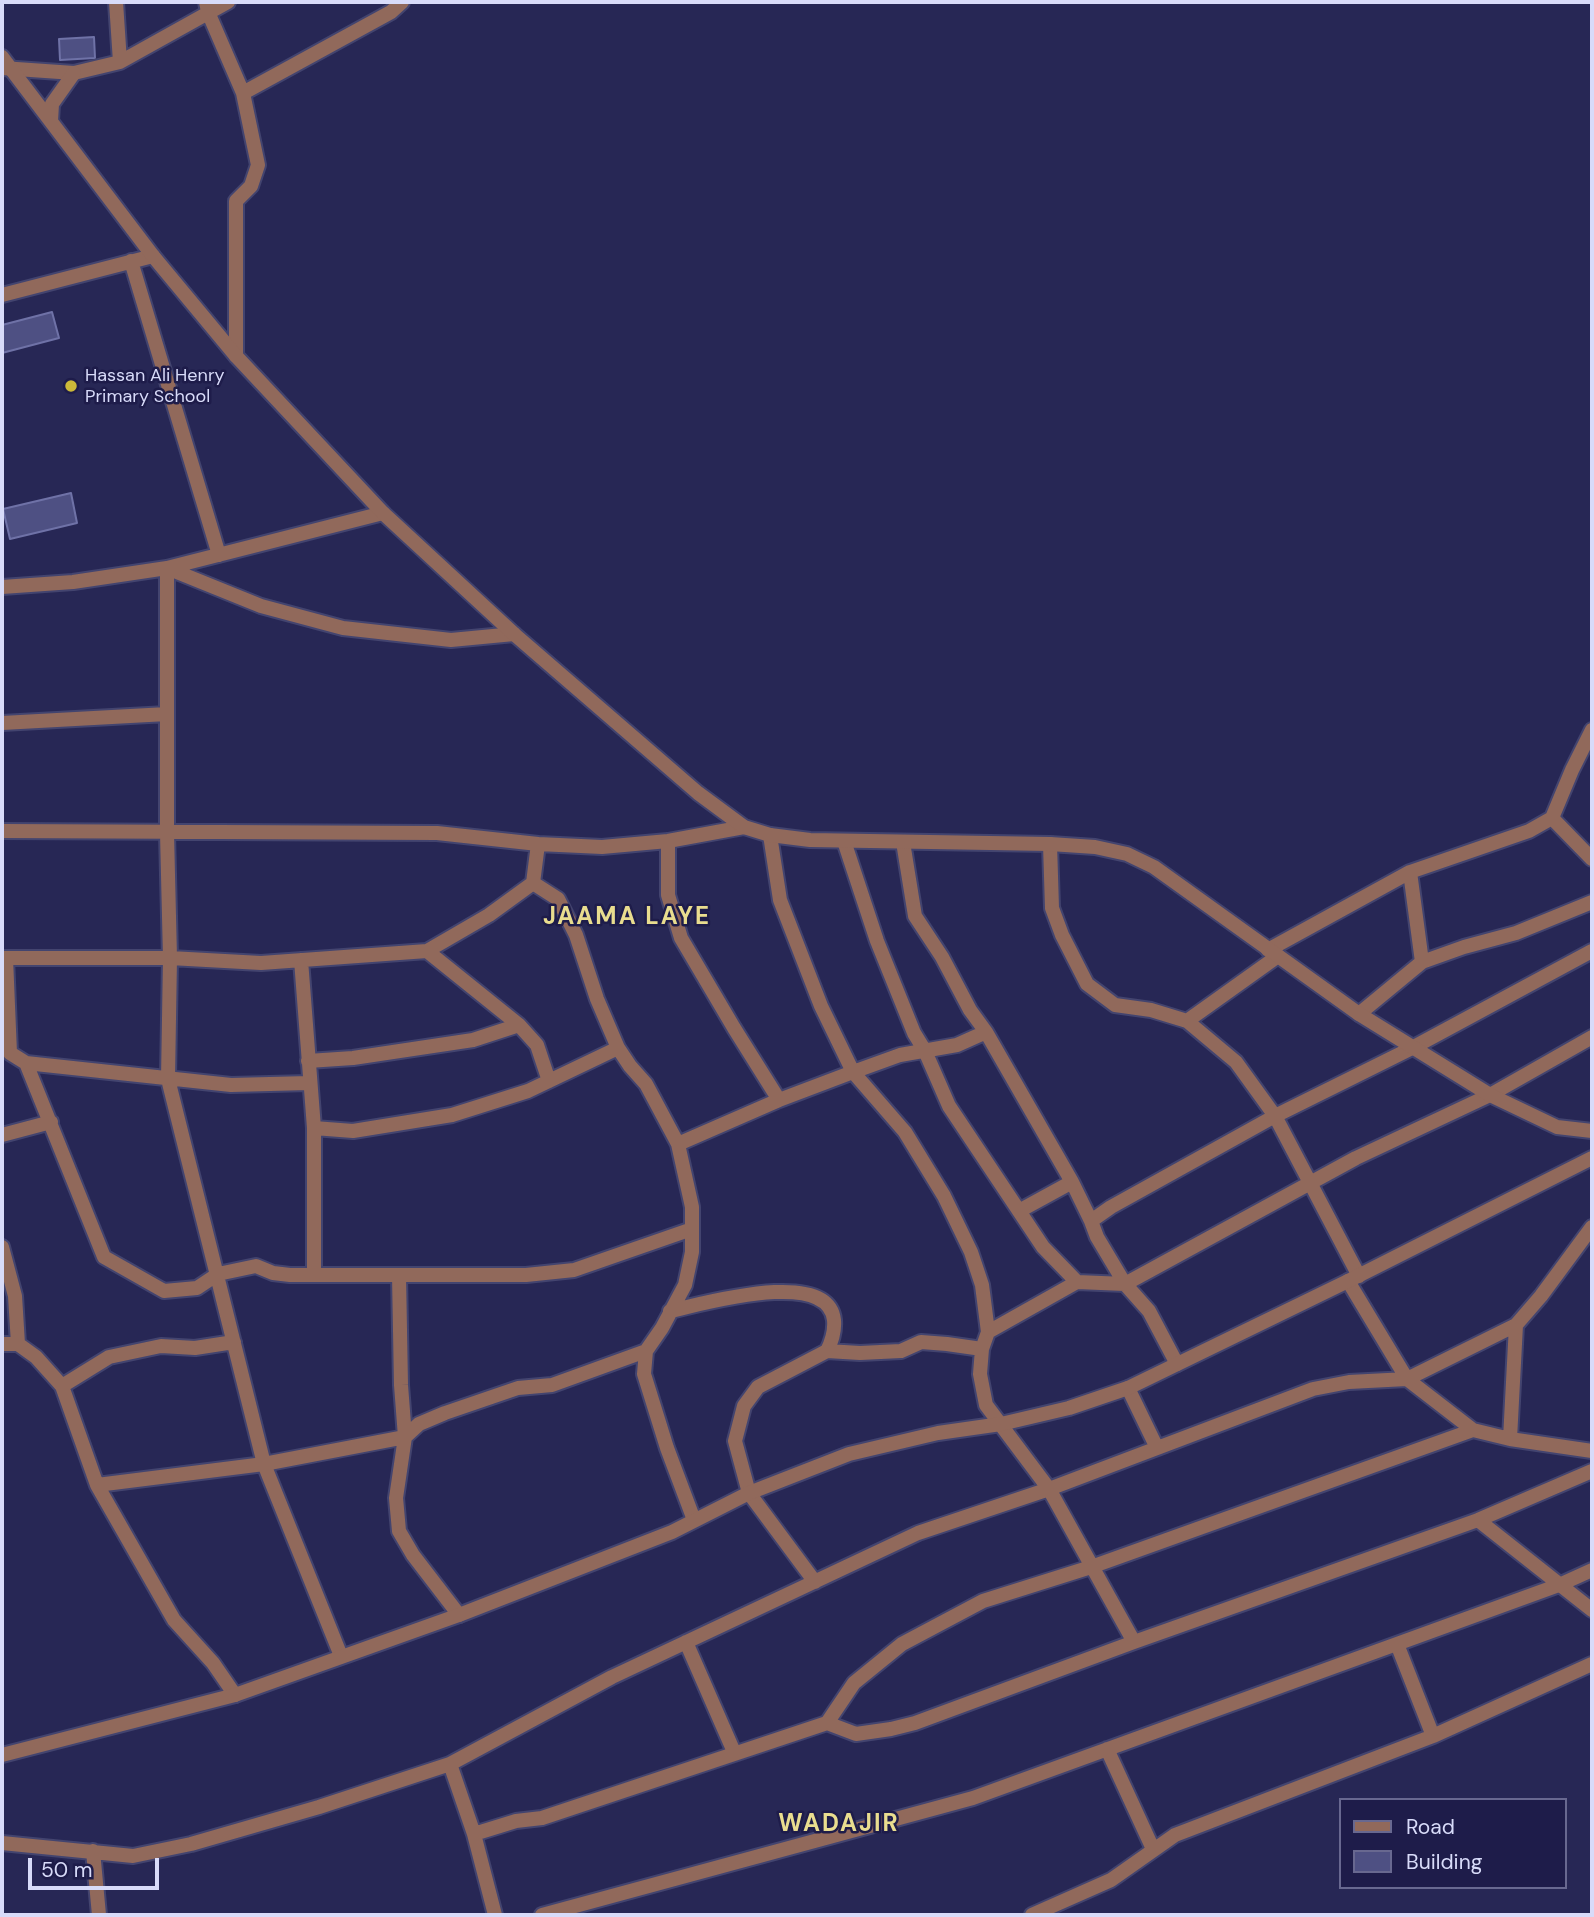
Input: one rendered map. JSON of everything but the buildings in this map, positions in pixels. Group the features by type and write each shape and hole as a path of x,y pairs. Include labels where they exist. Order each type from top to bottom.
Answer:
{"street":[{"path":"116,2 120,62"},
{"path":"5,64 74,73 120,62 207,7 229,2"},
{"path":"243,93 391,12 402,2"},
{"path":"207,7 243,93 258,165 251,186 236,201 236,356"},
{"path":"5,64 153,256 236,356 383,513 514,634 698,793 744,827 770,835 810,840 1050,844 1096,847 1128,854 1154,867 1359,1014 1490,1095 1557,1127 1592,1131"},
{"path":"51,121 52,104 74,73"},
{"path":"2,295 153,256"},
{"path":"131,261 219,555"},
{"path":"2,587 73,582 167,568 383,513"},
{"path":"167,568 261,606 343,628 451,640 514,634"},
{"path":"167,568 170,958 168,1079 264,1464 341,1656"},
{"path":"2,723 167,714"},
{"path":"1187,1021 1273,953 1410,872 1529,831 1552,818 1592,730"},
{"path":"1552,818 1592,859"},
{"path":"2,831 437,833 538,844 602,847 668,841 744,827"},
{"path":"770,835 780,900 821,1006 852,1072 905,1132 944,1196 971,1252 982,1285 988,1332 982,1349 980,1374 986,1405 1049,1489 1134,1642"},
{"path":"668,841 668,895 681,938 779,1100"},
{"path":"844,841 877,941 914,1033 925,1051 949,1106 1043,1247 1077,1282"},
{"path":"902,842 915,916 942,957 970,1010 986,1032 1072,1182 1097,1237 1125,1284 1149,1311 1177,1364"},
{"path":"309,1083 231,1085 26,1063 6,1052 4,958 170,958 261,963 427,951 489,915 533,883 538,844"},
{"path":"1050,844 1052,908 1062,935 1087,984 1115,1005 1151,1010 1187,1021 1236,1062 1275,1116 1407,1379 1473,1430 1510,1439 1592,1451"},
{"path":"1410,872 1422,962"},
{"path":"533,883 558,899 576,935 597,999 618,1048 646,1084 678,1144 692,1207 692,1251 685,1285 646,1351 644,1374 667,1448 694,1520"},
{"path":"1359,1014 1422,962 1517,933 1592,902"},
{"path":"427,951 519,1025 537,1045 549,1081"},
{"path":"1091,1221 1111,1207 1275,1116 1412,1048 1592,951"},
{"path":"301,960 314,1129 314,1275"},
{"path":"308,1061 354,1058 473,1040 519,1025"},
{"path":"678,1144 852,1072 900,1055 957,1045 986,1032"},
{"path":"988,1332 1077,1282 1125,1284 1356,1158 1490,1095 1592,1038"},
{"path":"314,1129 353,1131 452,1115 528,1091 618,1048"},
{"path":"26,1063 104,1257 164,1291 197,1288 218,1274 256,1266 273,1273 314,1275 526,1275 574,1270 692,1229"},
{"path":"2,1135 51,1122"},
{"path":"2,1755 235,1695 459,1615 672,1532 749,1493 849,1454 938,1433 1001,1424 1069,1408 1128,1388 1592,1158"},
{"path":"1019,1211 1072,1182"},
{"path":"2,1843 133,1856 191,1844 319,1807 450,1764 612,1676 918,1533 1049,1489 1313,1389 1349,1382 1407,1379 1516,1325 1592,1227"},
{"path":"2,1247 15,1296 18,1344"},
{"path":"399,1275 405,1437 396,1498 399,1531 413,1555 459,1615"},
{"path":"670,1311 771,1291 808,1294 824,1299 832,1307 832,1341 827,1351"},
{"path":"1510,1439 1516,1325"},
{"path":"62,1386 109,1357 161,1346 195,1348 234,1342"},
{"path":"815,1582 749,1493 735,1441 744,1406 758,1387 827,1351 901,1351 921,1342 982,1349"},
{"path":"2,1344 18,1344 37,1357 62,1386 97,1485 174,1620 213,1663 235,1695"},
{"path":"97,1485 264,1464 405,1437 419,1424 445,1413 518,1388 552,1385 646,1351"},
{"path":"1128,1388 1157,1448"},
{"path":"474,1834 516,1821 542,1818 827,1723 854,1684 902,1644 983,1601 1091,1567 1473,1430"},
{"path":"827,1723 856,1734 915,1723 1478,1520 1592,1471"},
{"path":"1478,1520 1592,1610"},
{"path":"542,1915 973,1798 1559,1585 1592,1570"},
{"path":"686,1642 734,1752"},
{"path":"1397,1644 1433,1736"},
{"path":"1032,1915 1111,1880 1175,1835 1433,1736 1592,1664"},
{"path":"1107,1749 1153,1849"},
{"path":"450,1764 474,1834 495,1915"},
{"path":"93,1851 99,1915"}],"place":[{"name":"Hassan Ali Henry Primary School","path":"71,386"}],"district":[{"name":"JAAMA LAYE","path":"627,918"},
{"name":"WADAJIR","path":"839,1825"}]}
